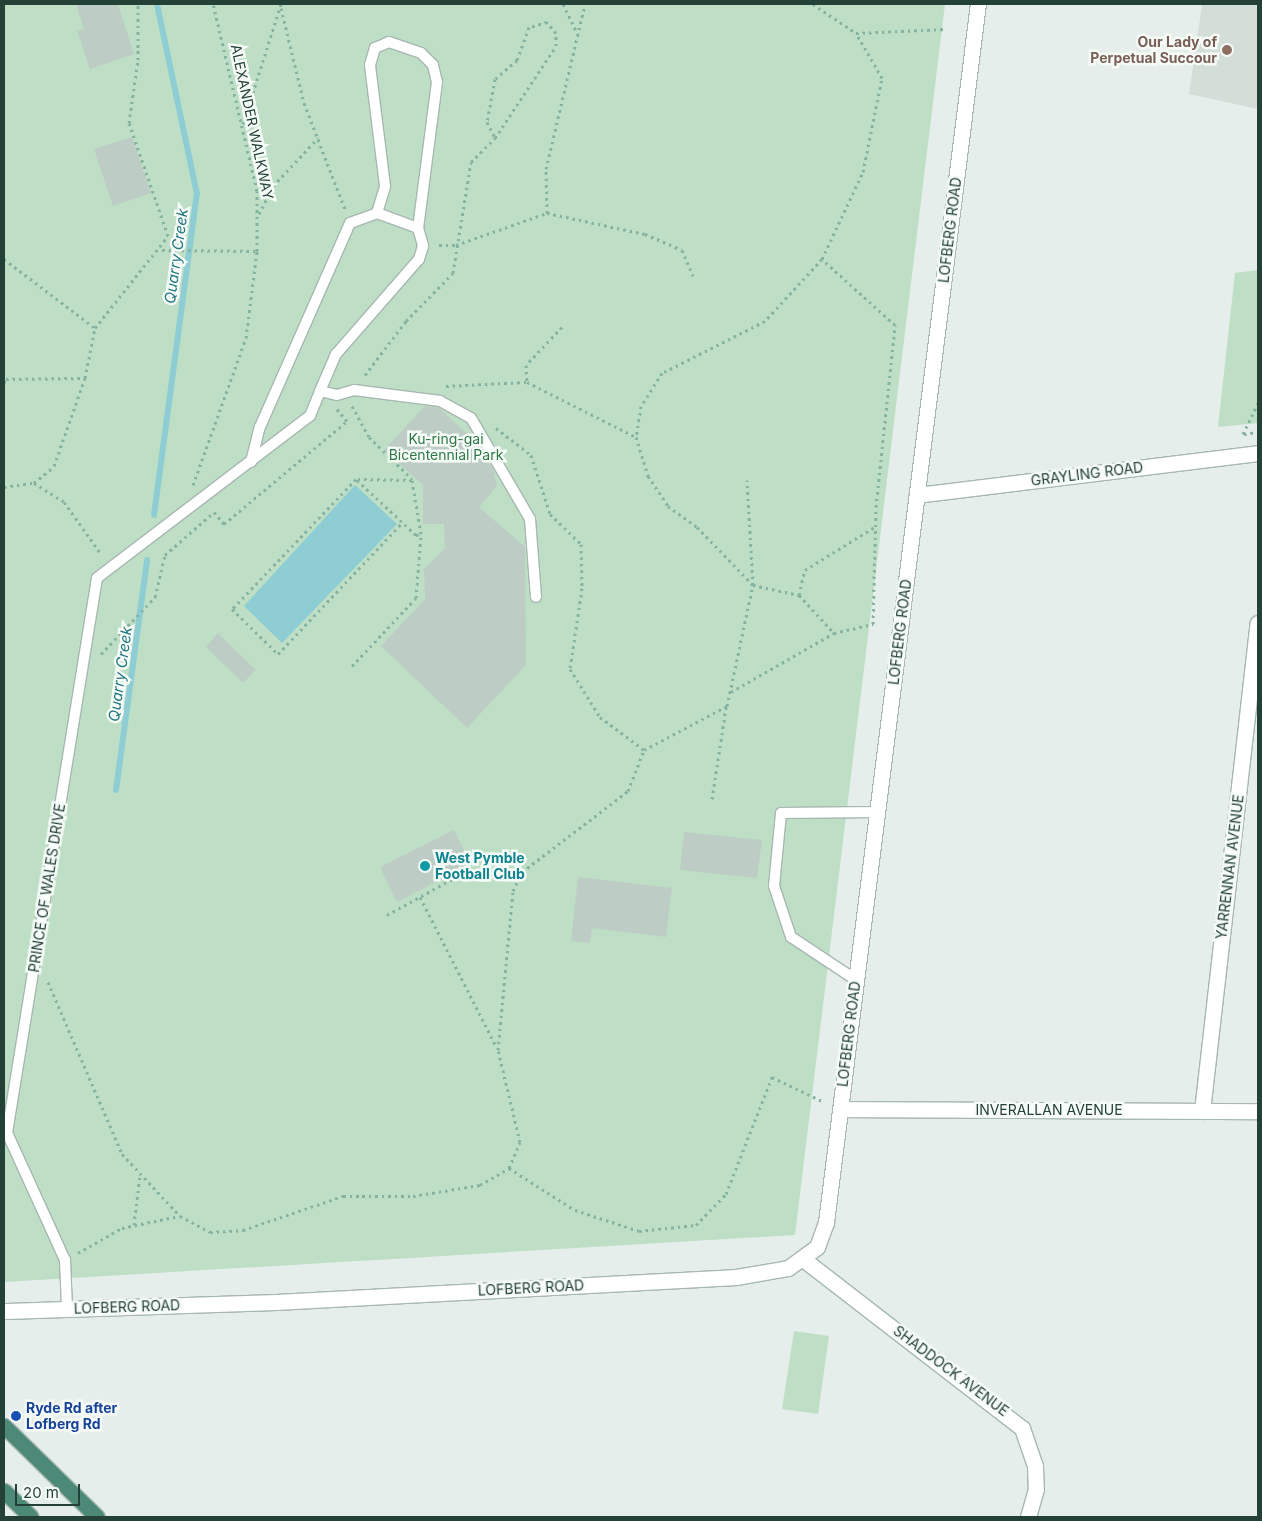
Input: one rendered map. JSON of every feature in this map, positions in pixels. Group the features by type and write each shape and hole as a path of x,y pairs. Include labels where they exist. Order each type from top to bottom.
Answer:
{"highway":[{"path":"4,1426 97,1517"},
{"path":"4,1491 31,1517"}],"street":[{"name":"LOFBERG ROAD","path":"4,1311 736,1277 772,1273 803,1259 816,1247 826,1222 978,4"},
{"name":"GRAYLING ROAD","path":"917,494 1258,453"},
{"name":"YARRENNAN AVENUE","path":"1202,1110 1258,623"},
{"name":"INVERALLAN AVENUE","path":"840,1110 1258,1111"},
{"name":"SHADDOCK AVENUE","path":"803,1259 1022,1428 1035,1466 1036,1488 1028,1517"}],"lane":[{"path":"377,213 384,186 370,65 375,48 389,42 421,53 434,65 437,82 418,228 423,246"},
{"path":"250,462 260,427 350,223 377,213 418,228"},
{"name":"PRINCE OF WALES DRIVE","path":"66,1309 65,1260 7,1133 98,578 310,416 336,354 412,270 423,246"},
{"path":"320,391 337,395 350,393 440,401 471,418 530,519 536,597"},
{"path":"856,980 791,937 774,886 780,813 877,812"}],"path":[{"path":"4,487 34,483 54,466 85,378 95,328 162,250 168,236 129,123 138,60 138,4"},
{"name":"ALEXANDER WALKWAY","path":"194,504 189,496 246,338 257,251 258,214 242,125 213,4"},
{"path":"563,4 578,36"},
{"path":"548,213 546,169 585,4"},
{"path":"813,4 856,33 882,78 863,172 822,259 765,321 689,355 662,372 642,406 636,437 648,476 668,506 697,528 753,585 798,595 834,633"},
{"path":"242,125 281,6"},
{"path":"281,6 304,103 350,223"},
{"path":"98,657 155,597 165,555 214,512 224,524 348,421 335,407 350,393 406,321 453,273 470,162 495,138 556,46 556,33 547,22 529,27 517,60 495,79 487,122 495,138"},
{"path":"856,33 946,29"},
{"path":"258,214 273,186 318,138"},
{"path":"423,246 456,245 548,213 645,234 682,250 693,276"},
{"path":"162,250 257,251"},
{"path":"731,692 834,633 874,624 876,526 895,325 822,259"},
{"path":"4,260 95,328"},
{"path":"527,382 526,365 562,327"},
{"path":"4,383 6,379 85,378"},
{"path":"443,386 527,382 636,437"},
{"path":"350,393 369,437 412,480 421,534 416,598 352,666"},
{"path":"1258,403 1243,434 1258,432"},
{"path":"402,523 278,654 232,609 356,479 412,480"},
{"path":"356,479 416,536 421,534"},
{"path":"712,799 726,706 731,692 753,585 747,480"},
{"path":"34,483 64,502 111,568"},
{"path":"798,595 805,570 876,526"},
{"path":"498,1050 513,891 522,872 628,791 644,750 726,706"},
{"path":"387,916 472,868"},
{"path":"49,972 48,982 122,1154 180,1216 210,1232 243,1230 343,1196 414,1196 480,1185 509,1168 520,1142 498,1050 420,897"},
{"path":"509,1168 575,1210 639,1231 696,1225 726,1194 772,1077 840,1110"},
{"path":"134,1225 140,1174"},
{"path":"65,1260 134,1225 180,1216"}],"shaded area":[{"name":"Our Lady of Perpetual Succour","path":"1258,4 1258,109 1189,94 1202,5"}],"green space":[{"name":"Ku-ring-gai Bicentennial Park","path":"4,4 945,4 795,1235 4,1282"},
{"path":"1258,270 1258,423 1218,427 1235,273"},
{"path":"794,1331 829,1336 818,1414 782,1409"}],"water":[{"path":"355,485 397,524 282,643 244,606"}],"building":[{"path":"76,4 118,4 134,54 90,69 77,31 84,29"},
{"path":"132,137 151,193 113,206 94,149"},
{"path":"425,406 439,408 479,445 494,472 497,486 479,507 525,547 526,665 467,728 381,646 425,599 424,569 445,548 444,524 423,524 423,485 384,450"},
{"path":"218,633 256,670 243,683 206,647"},
{"name":"West Pymble Football Club","path":"454,830 471,864 397,902 380,867"},
{"path":"684,832 762,840 757,878 680,870"},
{"path":"578,877 672,888 666,937 592,928 590,943 571,941"}],"waterway":[{"name":"Quarry Creek","path":"154,515 197,194 157,4"},
{"name":"Quarry Creek","path":"116,790 147,560"}],"place":[{"name":"Our Lady of Perpetual Succour","path":"1227,50"},
{"name":"West Pymble Football Club","path":"425,866"},
{"name":"Ryde Rd after Lofberg Rd","path":"16,1416"}]}
